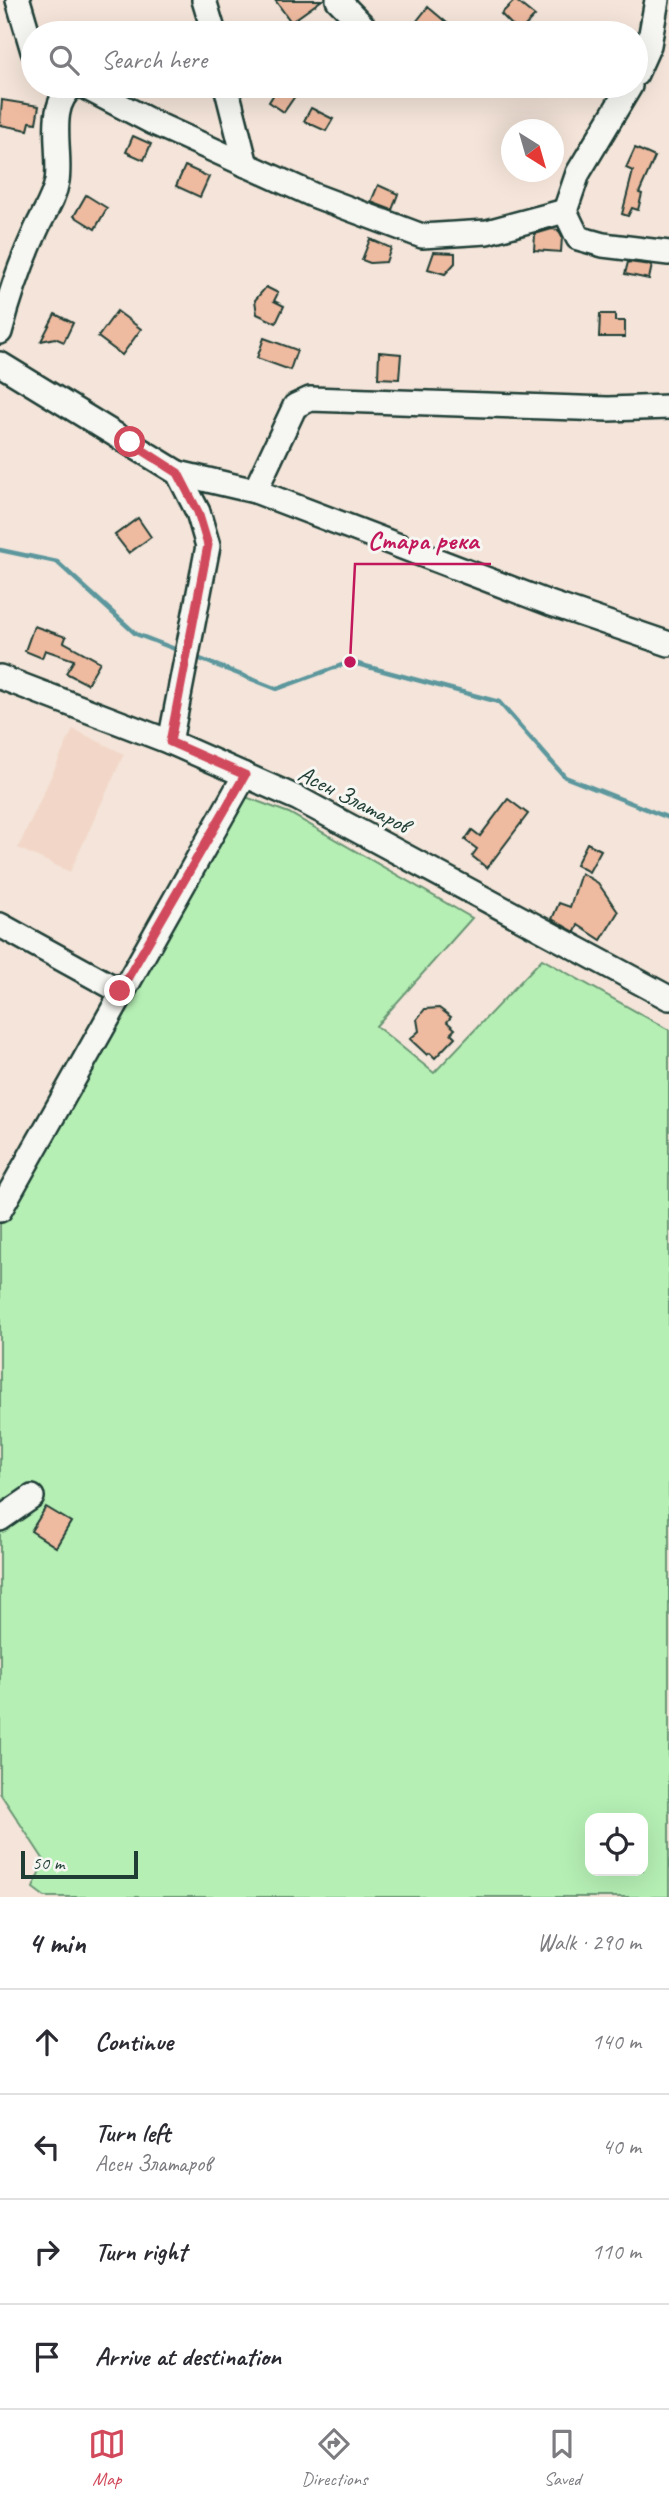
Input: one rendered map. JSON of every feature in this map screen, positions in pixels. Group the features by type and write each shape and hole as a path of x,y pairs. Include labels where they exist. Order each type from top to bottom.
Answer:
{"street":[{"path":"18,0 24,21"},
{"path":"204,0 210,21"},
{"path":"338,0 358,21"},
{"path":"648,30 657,0"},
{"path":"0,332 26,253 55,192 60,161 56,126 66,98"},
{"path":"94,98 313,195 422,236 487,232 565,211"},
{"path":"229,98 246,165"},
{"path":"623,98 578,173 565,211 578,238 603,245 669,253"},
{"path":"0,364 178,473 255,491 549,603 669,644"},
{"path":"255,491 295,406 310,399 608,409 669,407"},
{"path":"170,742 208,545 198,512 178,473"},
{"name":"Асен Златаров","path":"0,677 170,742 299,799 669,998"},
{"path":"0,1210 120,991 245,775"},
{"path":"0,925 120,991"},
{"path":"0,1519 32,1497"}],"shaded area":[{"path":"73,729 124,754 70,872 18,848"}],"green space":[{"path":"243,796 289,813 472,918 376,1026 434,1073 542,959 669,1030 669,1897 45,1897 33,1888 44,1860 0,1793 0,1223"}],"building":[{"path":"275,0 322,0 292,21"},
{"path":"515,0 535,16 530,21 508,21 501,14"},
{"path":"428,7 445,21 417,21"},
{"path":"272,98 294,98 284,112 269,102"},
{"path":"2,100 39,106 36,123 30,122 28,130 0,125"},
{"path":"311,108 333,119 326,131 304,121"},
{"path":"133,136 151,144 144,160 126,152"},
{"path":"635,148 655,157 639,193 642,194 638,210 632,208 628,216 622,214 633,171 626,168"},
{"path":"185,166 209,177 200,197 176,186"},
{"path":"378,185 398,194 392,210 371,202"},
{"path":"86,195 107,208 95,229 74,216"},
{"path":"558,230 562,237 561,252 534,250 535,234"},
{"path":"370,239 391,248 386,262 370,263 362,260"},
{"path":"434,252 455,253 455,263 445,274 428,269"},
{"path":"628,262 652,265 649,279 625,274"},
{"path":"266,287 278,293 274,301 284,306 276,323 257,314 255,300"},
{"path":"117,311 141,329 122,355 98,337"},
{"path":"55,314 73,323 64,342 55,338 41,341"},
{"path":"600,314 615,314 615,321 625,321 625,337 599,337"},
{"path":"264,338 297,350 290,370 257,358"},
{"path":"379,352 401,354 399,379 378,378"},
{"path":"138,518 151,537 129,553 115,535"},
{"path":"34,626 66,637 64,642 100,662 87,684 66,673 74,660 45,650 42,658 25,651"},
{"path":"508,799 528,814 487,868 472,856 477,849 465,840 472,830 480,836"},
{"path":"587,843 601,850 589,872 576,865"},
{"path":"581,873 598,883 618,912 601,940 578,925 575,932 552,919 559,903 570,907"},
{"path":"439,1008 451,1017 447,1022 455,1029 451,1033 455,1037 435,1058 430,1053 427,1055 410,1039 419,1031 417,1019 425,1009"},
{"path":"46,1507 71,1522 56,1547 31,1531"}],"waterway":[{"path":"0,550 57,562 136,634 180,651"},
{"path":"195,657 277,689 350,662 499,702 565,777 669,818"}],"place":[{"name":"Стара река","path":"350,662"}],"route":[{"path":"120,991 245,775 170,742 208,545 198,512 178,473 130,442"}]}
